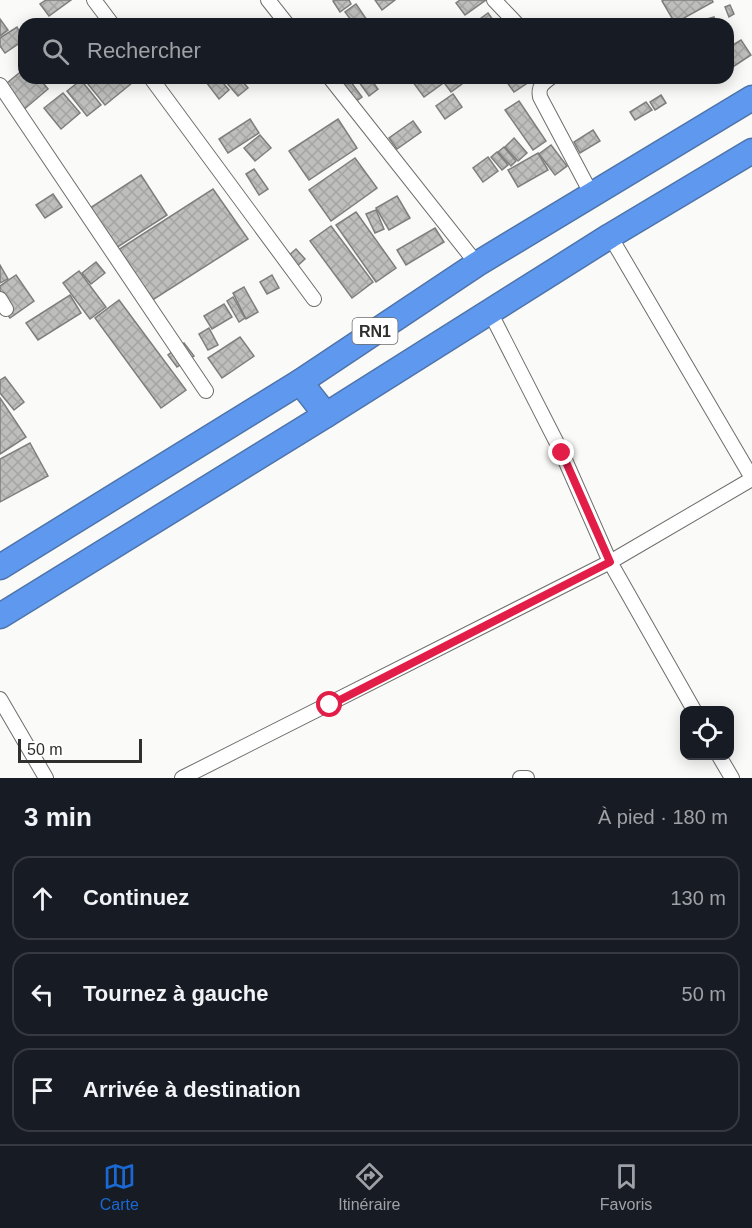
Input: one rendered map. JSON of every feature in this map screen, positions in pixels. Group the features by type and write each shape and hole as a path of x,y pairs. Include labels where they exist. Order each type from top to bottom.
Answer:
{"highway":[{"name":"RN1","path":"0,567 300,382 477,264 752,98"},
{"name":"RN1","path":"0,616 610,236 752,151"},
{"path":"300,382 326,415"}],"street":[{"path":"94,0 108,18"},
{"path":"268,0 282,18"},
{"path":"494,0 511,18"},
{"path":"155,84 314,299"},
{"path":"335,84 477,264"},
{"path":"542,84 539,91 540,98 592,195"},
{"path":"0,85 206,391"},
{"path":"182,778 610,562 752,479 610,236"},
{"path":"490,312 562,453 610,562 691,706"},
{"path":"0,699 46,778"},
{"path":"721,760 732,778"},
{"path":"520,778 527,778"}],"building":[{"path":"46,0 71,0 49,16 40,4"},
{"path":"334,0 349,0 351,4 340,12"},
{"path":"375,0 395,0 382,10"},
{"path":"460,0 486,0 465,15 456,3"},
{"path":"712,0 713,2 684,18 672,18 662,1"},
{"path":"356,4 366,18 350,18 345,12"},
{"path":"730,5 734,14 729,17 725,7"},
{"path":"488,13 492,18 481,18"},
{"path":"0,19 8,30 0,36"},
{"path":"17,27 18,44 5,53 0,46 0,38"},
{"path":"741,40 751,55 734,66 734,44"},
{"path":"18,74 18,84 44,84 48,89 22,111 2,87"},
{"path":"76,84 84,84 101,105 87,116 67,91"},
{"path":"88,84 131,84 105,105"},
{"path":"208,84 224,84 229,90 219,99"},
{"path":"228,84 245,84 248,88 238,96"},
{"path":"352,84 362,97 352,104 338,85"},
{"path":"360,84 374,84 378,89 369,96"},
{"path":"414,84 442,84 424,97"},
{"path":"445,84 462,84 451,92"},
{"path":"508,84 526,84 514,92"},
{"path":"63,93 80,113 61,129 44,108"},
{"path":"453,94 462,107 445,119 436,106"},
{"path":"661,95 666,103 655,110 650,102"},
{"path":"519,101 546,141 533,150 505,110"},
{"path":"646,102 652,110 635,120 630,112"},
{"path":"250,119 259,133 228,153 219,139"},
{"path":"338,119 357,148 309,180 289,151"},
{"path":"413,121 421,132 397,149 389,138"},
{"path":"593,130 600,141 580,153 574,142"},
{"path":"260,135 271,148 255,161 244,148"},
{"path":"514,138 527,153 518,161 505,147"},
{"path":"551,145 567,166 555,175 539,154"},
{"path":"504,147 516,161 511,166 498,152"},
{"path":"497,152 508,165 502,170 491,157"},
{"path":"538,153 548,170 518,187 508,170"},
{"path":"488,157 498,171 483,182 473,168"},
{"path":"355,158 377,188 331,221 309,190"},
{"path":"254,169 268,189 259,195 246,174"},
{"path":"141,175 167,215 113,250 87,210"},
{"path":"213,189 248,239 151,301 118,250"},
{"path":"53,194 62,207 45,218 36,205"},
{"path":"397,196 410,218 389,230 376,208"},
{"path":"376,210 384,229 375,233 366,214"},
{"path":"356,212 396,268 376,282 336,225"},
{"path":"331,226 373,282 352,298 310,241"},
{"path":"435,228 444,242 406,265 397,250"},
{"path":"296,249 305,259 294,269 285,259"},
{"path":"96,262 105,273 91,284 82,273"},
{"path":"0,265 8,279 0,283"},
{"path":"79,271 106,307 90,319 63,283"},
{"path":"16,275 34,301 10,318 0,305 0,286"},
{"path":"272,275 279,288 267,294 260,282"},
{"path":"244,287 258,312 246,319 233,293"},
{"path":"70,295 81,313 38,340 26,323"},
{"path":"233,297 245,318 239,322 227,301"},
{"path":"119,300 186,390 161,408 95,318"},
{"path":"224,304 232,317 212,329 204,316"},
{"path":"209,328 218,345 208,350 199,334"},
{"path":"240,337 254,356 222,378 208,358"},
{"path":"184,343 194,356 177,367 168,355"},
{"path":"5,377 24,402 14,410 0,393 0,380"},
{"path":"0,398 26,437 0,454"},
{"path":"30,443 48,476 0,502 0,459"}],"route":[{"path":"330,705 610,562 562,453"}]}
